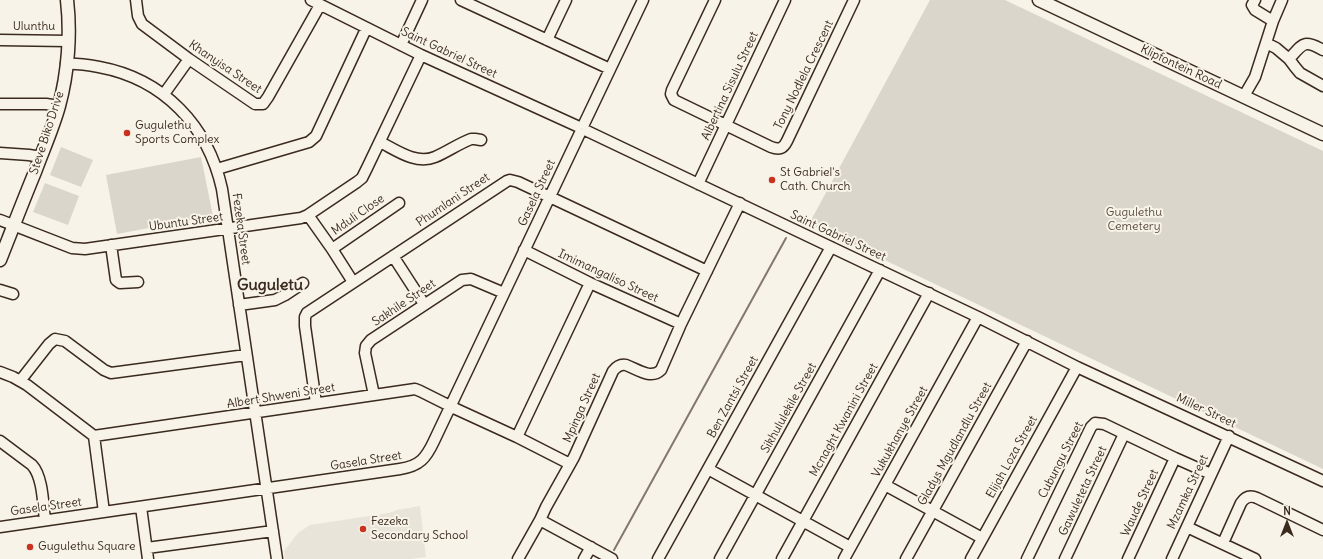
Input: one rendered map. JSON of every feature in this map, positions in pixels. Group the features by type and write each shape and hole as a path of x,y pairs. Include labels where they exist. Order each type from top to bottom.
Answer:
{"main road":[{"name":"Steve Biko Drive","path":"0,260 41,157 59,106 63,87 68,41 67,0"},
{"name":"Klipfontein Road","path":"1039,0 1323,134"}],"street":[{"name":"Khanyisa Street","path":"136,0 138,16 142,24 189,59 255,104 263,104 268,97 320,6"},
{"name":"Saint Gabriel Street","path":"311,0 366,29 582,128 740,203 978,317 1077,367"},
{"path":"402,45 422,0"},
{"path":"461,0 610,69"},
{"path":"547,40 566,0"},
{"name":"Gasela Street","path":"0,527 408,468 420,463 428,453 451,406 643,0"},
{"name":"Tony Nodlela Crescent","path":"715,0 671,94 674,100 771,147 780,149 787,141 854,0"},
{"name":"Albertina Sisulu Street","path":"698,184 785,0"},
{"path":"1254,0 1252,7 1273,21"},
{"path":"1244,96 1255,77 1273,21 1282,0"},
{"path":"217,170 309,142 313,139 316,136 366,29"},
{"name":"Ulunthu","path":"0,40 68,41"},
{"path":"1266,42 1289,59 1300,73 1323,86"},
{"path":"1289,59 1306,43 1312,44 1323,50"},
{"name":"Ubuntu Street","path":"0,220 77,249 85,249 291,220 308,215 362,178 421,55"},
{"path":"164,94 189,59"},
{"name":"Fezeka Street","path":"66,64 82,64 107,69 134,77 164,94 189,119 197,130 205,142 217,170 222,189 254,413 277,559"},
{"path":"0,104 46,104 59,106"},
{"path":"380,142 410,157 421,160 434,158 471,139 481,140"},
{"path":"0,152 29,154 41,157"},
{"name":"Phumlani Street","path":"316,403 305,326 305,317 311,309 507,180 514,180 550,196 707,271"},
{"name":"Mduli Close","path":"332,249 399,203"},
{"name":"Mpinga Street","path":"518,559 570,464 613,370 623,364 650,374 658,373 740,203"},
{"path":"308,215 353,282"},
{"path":"110,245 116,280 120,282 138,282"},
{"name":"Ben Zantsi Street","path":"658,559 831,247"},
{"name":"Imimangaliso Street","path":"524,250 590,283 681,324"},
{"path":"392,256 424,304"},
{"name":"Sikhululekile Street","path":"720,559 880,270"},
{"name":"Sakhile Street","path":"374,395 365,353 366,346 371,340 458,282 466,279 475,280 504,293"},
{"path":"239,305 275,300 303,283"},
{"path":"517,437 590,283"},
{"path":"0,290 13,294"},
{"name":"Mcnaght Kwanini Street","path":"782,559 929,294"},
{"name":"Vukukhanye Street","path":"844,559 978,317"},
{"path":"20,381 49,344 55,339 62,339 104,370 111,373 246,355"},
{"name":"Gladys Mgudlandlu Street","path":"906,559 1027,341"},
{"name":"Miller Street","path":"1077,367 1229,436 1323,481"},
{"name":"Elijah Loza Street","path":"971,559 1077,367"},
{"path":"0,372 20,381 94,436 104,512"},
{"name":"Albert Shweni Street","path":"94,436 415,389 517,437 570,464"},
{"name":"Cubungu Street","path":"1027,559 1092,426 1095,423 1102,423 1211,474"},
{"name":"Gawuleteta Street","path":"1065,559 1124,434"},
{"name":"Mzamka Street","path":"1172,559 1229,436"},
{"path":"0,441 36,468 39,478 45,520"},
{"name":"Waude Street","path":"1128,559 1175,458"},
{"path":"708,469 850,547"},
{"path":"885,485 982,538"},
{"path":"1223,543 1241,503 1249,496 1258,498 1323,530"},
{"path":"141,507 148,559"},
{"path":"540,520 608,557"},
{"path":"1187,527 1252,558"},
{"path":"147,548 273,531"},
{"path":"584,559 591,547"}],"shaded area":[{"name":"Fezeka Secondary School","path":"420,506 426,557 411,559 285,559 284,551 298,533 310,525 389,513"}],"green space":[{"name":"Gugulethu Cemetery","path":"930,0 1005,0 1323,151 1323,469 809,224"},
{"path":"61,147 93,160 81,187 50,175"},
{"path":"201,157 213,216 117,234 106,175"},
{"path":"45,183 79,196 68,225 33,212"}],"waterway":[{"path":"614,550 786,238"}],"place":[{"name":"Gugulethu Sports Complex","path":"127,133"},
{"name":"St Gabriel's Cath. Church","path":"772,180"},
{"name":"Fezeka Secondary School","path":"363,529"},
{"name":"Gugulethu Square","path":"30,547"}],"district":[{"name":"Guguletu","path":"270,285"}]}
